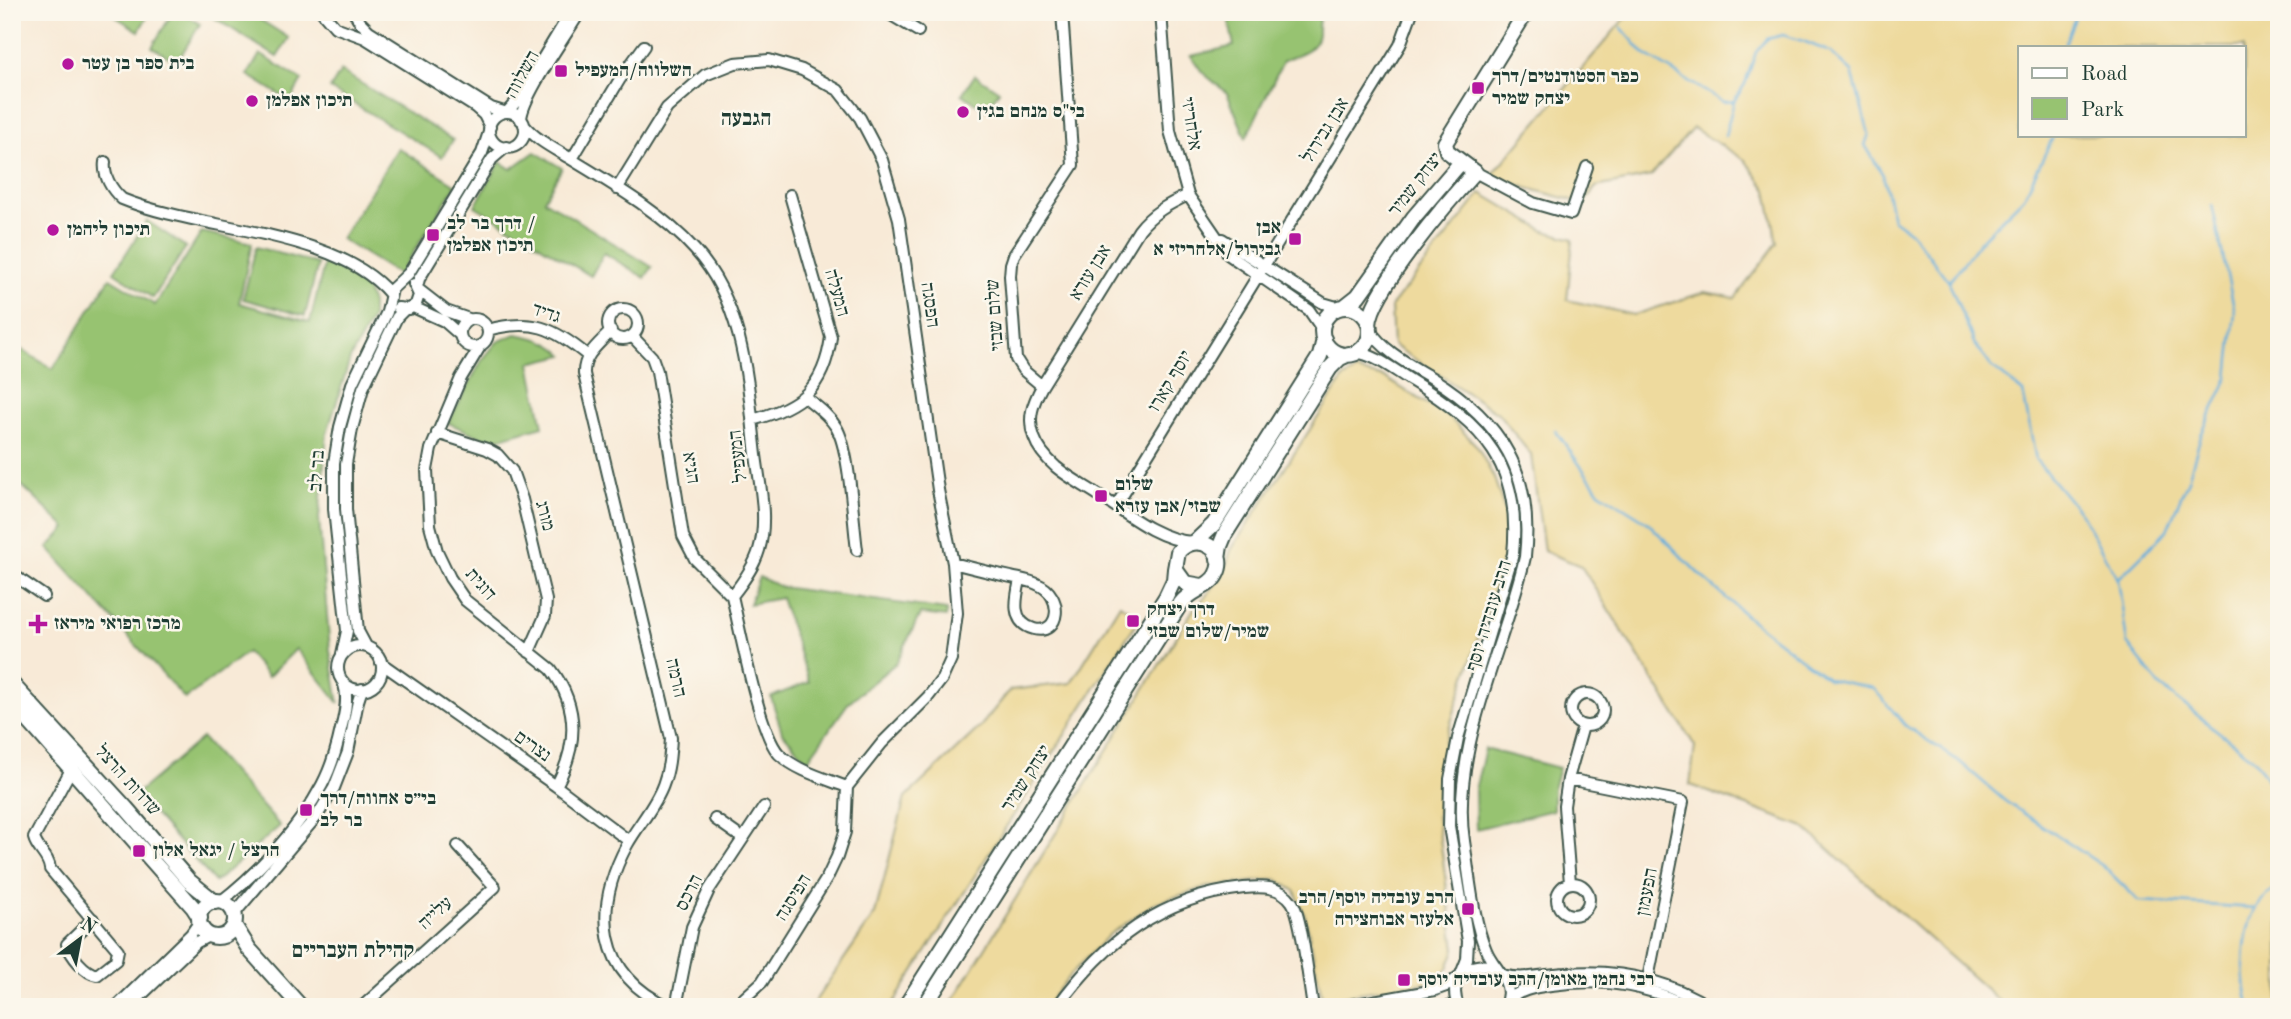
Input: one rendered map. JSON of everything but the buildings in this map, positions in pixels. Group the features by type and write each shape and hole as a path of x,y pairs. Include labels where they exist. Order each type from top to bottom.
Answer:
{"main road":[{"name":"יצחק שמיר","path":"1342,307 1356,298 1414,217 1461,162 1447,151 1447,138 1526,12"},
{"path":"1461,162 1475,172"},
{"name":"יצחק שמיר","path":"1369,327 1370,314 1378,297 1427,229 1475,172"},
{"path":"1342,307 1355,309 1361,313 1369,327 1366,343 1340,358 1330,368 1227,531 1220,546 1216,576 1202,586 1185,583 1175,566 1180,549 1214,524 1320,356 1328,315 1342,307"},
{"path":"1323,334 1333,351 1352,353"},
{"path":"1193,542 1212,547 1219,559"},
{"name":"יצחק שמיר","path":"905,1007 1166,597 1174,580 1175,566"},
{"name":"יצחק שמיר","path":"924,1007 1181,603 1202,586"},
{"name":"שדרות הרצל","path":"12,684 75,762 193,907 202,929 225,927 230,907 217,902 189,881 75,762 12,702"},
{"path":"200,920 203,909 217,902"},
{"path":"225,927 290,1007"},
{"path":"225,927 249,949 301,1007"}],"street":[{"path":"354,12 369,31 491,107 523,122 524,135 492,159 419,279 419,300 409,309"},
{"path":"343,29 351,25 354,12"},
{"name":"השלווה","path":"506,112 517,101 571,12"},
{"name":"השלווה","path":"523,122 523,107 580,12"},
{"path":"886,12 918,31"},
{"name":"שלום שבזי","path":"1042,386 1023,370 1016,359 1010,276 1014,255 1073,165 1062,12"},
{"name":"אלחריזי","path":"1161,12 1170,131 1188,195 1229,255 1323,303 1342,307"},
{"name":"אבן גבירול","path":"1260,271 1400,45 1412,12"},
{"path":"327,15 335,27 366,38 475,107 484,115 494,142 510,147"},
{"path":"572,159 615,87 645,46"},
{"name":"הפסגה","path":"617,189 667,108 705,75 735,63 769,60 802,70 838,90 860,118 882,160 899,219 938,490 953,563 957,613 951,660 942,679 882,743 846,787"},
{"path":"390,296 409,273 482,153 495,117 506,112"},
{"name":"המעפיל","path":"523,122 532,134 664,221 695,250 715,276 739,336 763,516 759,552 748,575 732,596"},
{"name":"המעפיל","path":"510,147 533,144 554,148"},
{"path":"105,162 104,168 112,188 125,200 322,250 372,276 408,281 446,311 483,321 488,330 488,339 481,345 472,347 444,321 395,306 390,296 372,276"},
{"path":"1475,172 1533,203 1571,214 1587,167"},
{"name":"המעלה","path":"752,420 776,413 805,397 821,375 828,359 831,337 790,195"},
{"name":"אבן עזרא","path":"1042,386 1139,230 1159,210 1188,195"},
{"name":"אלחריזי","path":"1260,271 1309,310 1323,334"},
{"name":"יוסף קארו","path":"1116,506 1260,271"},
{"name":"בר לב","path":"342,654 346,631 334,509 334,463 340,426 352,384 387,312 390,296"},
{"name":"בר לב","path":"366,646 358,631 346,509 346,464 363,388 397,317 409,309"},
{"path":"588,356 611,331 610,318 615,312 624,309 632,313 637,320 637,329 632,336 620,338 611,331"},
{"path":"462,339 462,326 469,319"},
{"name":"גדיד","path":"488,330 512,323 529,323 562,337 588,356"},
{"name":"הרב עובדיה יוסף","path":"1369,327 1389,351 1464,399 1481,414 1507,450 1523,490 1528,534 1525,557 1470,741 1461,791 1464,838 1479,928 1487,952 1508,988 1505,1004"},
{"name":"הגיא","path":"632,336 647,351 657,371 683,536 695,559 732,596"},
{"name":"דוגית","path":"462,339 466,361 437,433 427,470 428,511 437,551 450,578 465,600 551,669 561,683 567,696 572,743 568,765 556,786"},
{"name":"דוגית","path":"461,378 481,345"},
{"name":"הרב עובדיה יוסף","path":"1352,353 1378,359 1447,403 1472,423 1496,456 1505,474 1513,503 1513,554 1458,738 1450,779 1449,826 1468,941 1467,959 1454,992 1459,1007"},
{"name":"הרמה","path":"588,356 584,364 584,374 671,738 670,764 663,788 629,841 610,883 606,929 610,948 622,972 639,988 669,1007"},
{"path":"1042,386 1033,403 1029,422 1034,439 1045,457 1058,469 1143,524 1169,538 1193,542"},
{"path":"805,397 826,414 837,428 844,445 857,550"},
{"name":"מורג","path":"437,433 487,449 498,455 512,471 522,499 546,600 545,616 529,652"},
{"path":"1143,524 1171,548 1175,566"},
{"path":"953,563 1037,584 1052,593 1056,615 1045,630 1035,630 1022,624 1016,613 1020,580"},
{"path":"12,573 44,596"},
{"path":"732,596 767,736 778,753 792,764 846,787"},
{"path":"217,902 247,878 285,837 323,783 337,748 343,723 346,692 338,672 342,654 351,647 366,646 378,655 382,670 371,687 351,688 343,682"},
{"name":"נצרים","path":"381,663 556,786 629,841"},
{"path":"378,680 395,679 412,683"},
{"path":"129,1007 197,942 225,927 317,816 334,788 348,752 362,689"},
{"path":"1570,883 1564,822 1568,779 1583,726"},
{"path":"75,762 34,838 49,860 50,869 93,919 118,950 116,960 97,975 87,971 67,944 93,919"},
{"name":"הפעמון","path":"1568,779 1683,802 1647,984"},
{"name":"הפיסגה","path":"730,1007 762,982 827,878 845,832 846,787"},
{"name":"הרכס","path":"676,1007 692,927 709,890 764,807"},
{"path":"715,819 742,838"},
{"name":"עלייה","path":"362,1007 495,887 458,846"},
{"path":"1057,1007 1087,968 1105,950 1142,922 1206,894 1260,886 1277,890 1287,896 1294,905 1313,1007"},
{"path":"116,1007 191,934 200,920"},
{"path":"1340,1007 1438,989 1478,965 1489,966 1500,973 1528,978 1562,973 1606,972 1647,984 1689,1007"},
{"path":"1505,1004 1514,995 1528,989 1563,983 1605,982 1677,989 1710,1007"},
{"path":"1432,1007 1447,1007"}],"green space":[{"path":"119,12 150,12 139,31 116,17"},
{"path":"173,12 181,12 200,24 177,62 152,47"},
{"path":"205,12 248,12 289,38 277,57"},
{"path":"1227,12 1322,12 1314,45 1283,61 1246,138 1227,93 1202,72 1191,56 1234,46"},
{"path":"260,54 302,80 290,101 248,75"},
{"path":"341,71 453,140 442,157 330,89"},
{"path":"975,75 999,91 986,110 962,94"},
{"path":"398,148 456,185 399,275 341,239"},
{"path":"535,152 562,168 544,200 652,267 645,278 604,253 591,276 475,206 500,162 511,169"},
{"path":"147,221 186,247 153,298 114,272"},
{"path":"202,232 252,243 239,303 310,322 325,260 365,285 372,304 372,318 350,359 327,433 319,518 330,651 339,703 296,649 268,677 247,652 185,699 48,548 66,528 12,476 12,344 53,369 110,278 155,305"},
{"path":"256,247 318,264 305,316 243,299"},
{"path":"516,334 542,340 564,355 530,363 543,426 490,441 448,423 482,360 497,342"},
{"path":"759,577 781,587 947,610 946,617 920,614 897,662 849,702 807,761 782,732 771,697 809,682 781,598 749,604"},
{"path":"202,738 280,826 215,882 136,794"},
{"path":"1485,749 1559,768 1553,789 1553,810 1476,829 1475,790"}],"sand":[{"path":"1630,12 2279,12 2279,1007 2006,1007 1804,827 1690,785 1695,746 1581,566 1544,551 1531,455 1498,413 1393,345 1391,307 1481,193 1545,231 1573,239 1567,300 1634,315 1705,292 1735,298 1777,243 1767,190 1745,160 1693,128 1651,176 1596,187 1583,203 1527,188 1492,175"},
{"path":"1356,371 1385,378 1450,418 1477,446 1494,478 1506,514 1505,554 1444,744 1437,816 1455,949 1448,968 1438,981 1323,1001 1305,916 1295,891 1276,879 1207,887 1155,903 1110,934 1070,975 1045,1007 949,1007 1193,610 1220,577 1231,550 1343,379"},
{"path":"1120,604 1140,617 891,1007 811,1007 875,914 905,798 980,727 1010,690 1071,683"}],"waterway":[{"path":"2064,46 2077,12"},
{"path":"1621,27 1644,54 1723,102 1734,101 1745,84 1756,52 1767,39 1783,35 1830,52 1852,72 1869,134 1865,145 1883,175 1893,219 1911,232 1949,282 1974,343 1991,366 2023,392 2036,460 2081,514 2118,579 2127,643 2160,686 2256,761 2279,799"},
{"path":"1725,136 1734,101"},
{"path":"1949,282 1981,240 2024,197 2054,136"},
{"path":"2118,579 2167,530 2188,480 2201,435 2228,378 2235,312 2212,205"},
{"path":"1555,430 1599,492 1647,522 1699,574 1751,620 1828,679 1873,688 1906,726 1960,762 2005,801 2103,866 2139,901 2256,908"},
{"path":"2250,1007 2244,971 2247,932 2257,906 2279,885"}],"place":[{"name":"בית ספר בן עטר","path":"68,64"},
{"name":"השלווה/המעפיל","path":"561,71"},
{"name":"כפר הסטודנטים/דרך יצחק שמיר","path":"1478,88"},
{"name":"תיכון אפלמן","path":"252,101"},
{"name":"בי\"ס מנחם בגין","path":"963,112"},
{"name":"תיכון ליהמן","path":"53,230"},
{"name":"דרך בר לב / תיכון אפלמן","path":"433,235"},
{"name":"אבן גבירול/אלחריזי א","path":"1295,239"},
{"name":"שלום שבזי/אבן עזרא","path":"1101,496"},
{"name":"דרך יצחק שמיר/שלום שבזי","path":"1133,621"},
{"name":"מרכז רפואי מיראז","path":"38,624"},
{"name":"בי״ס אחווה/דרך בר לב","path":"306,810"},
{"name":"הרצל / יגאל אלון","path":"139,851"},
{"name":"הרב עובדיה יוסף/הרב אלעזר אבוחצירה","path":"1468,909"},
{"name":"רבי נחמן מאומן/הרב עובדיה יוסף","path":"1404,980"}],"district":[{"name":"הגבעה","path":"746,119"},
{"name":"קהילת העבריים","path":"353,951"}]}
